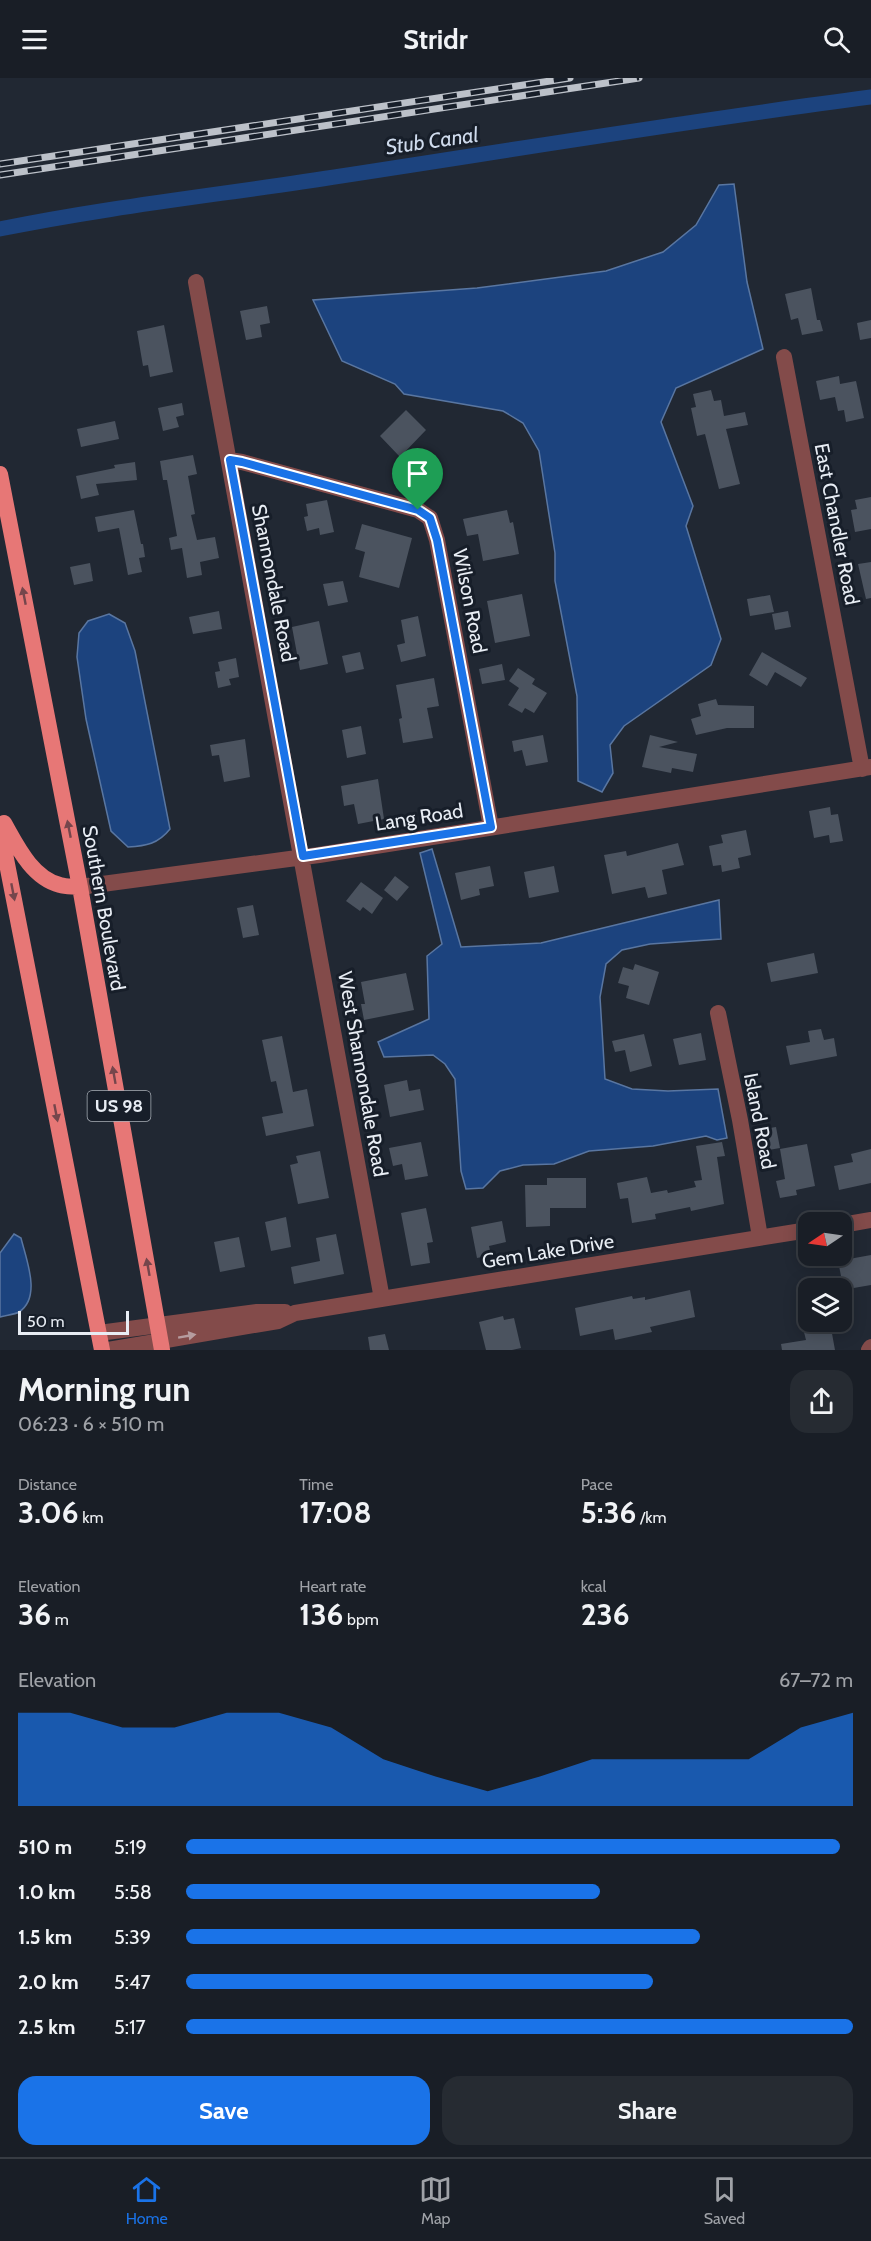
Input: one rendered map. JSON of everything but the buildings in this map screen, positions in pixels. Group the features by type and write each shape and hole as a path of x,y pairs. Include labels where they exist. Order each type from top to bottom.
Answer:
{"highway":[{"name":"Southern Boulevard","path":"0,474 80,887 160,1338"},
{"path":"0,817 23,856 41,875 59,885 80,887"},
{"path":"0,828 102,1350"}],"street":[{"name":"Shannondale Road","path":"196,282 303,856"},
{"name":"East Chandler Road","path":"784,357 867,768"},
{"name":"Wilson Road","path":"230,460 418,510 430,518 437,540 491,827"},
{"name":"Lang Road","path":"80,887 303,856 867,768"},
{"name":"West Shannondale Road","path":"303,856 382,1299"},
{"name":"Island Road","path":"718,1013 740,1120 760,1237"},
{"path":"852,1223 871,1220"},
{"name":"Gem Lake Drive","path":"108,1350 257,1312 295,1313 798,1231"},
{"name":"Gem Lake Drive","path":"99,1333 160,1338"}],"water":[{"path":"734,184 747,282 763,349 676,388 661,422 693,506 686,526 721,639 711,665 624,726 610,745 613,773 602,792 578,781 577,696 555,581 555,553 539,451 523,423 503,411 404,394 395,384 342,361 313,300 477,288 606,271 663,252 696,225 719,185"},
{"path":"109,614 125,623 135,651 170,829 156,841 140,846 128,847 111,831 86,719 77,657 79,633 88,621"},
{"path":"432,849 461,947 541,943 719,900 721,939 650,944 622,950 606,964 600,997 605,1079 632,1089 668,1091 718,1089 727,1138 717,1140 706,1136 653,1146 589,1151 554,1164 523,1165 500,1171 483,1188 466,1189 461,1171 455,1079 445,1064 433,1055 384,1057 378,1042 429,1019 427,956 442,944 420,853"},
{"path":"14,1234 21,1238 29,1267 30,1297 19,1312 0,1317 0,1253"}],"waterway":[{"name":"Stub Canal","path":"0,229 127,207 871,97"}],"railway":[{"path":"0,164 570,78"},
{"path":"0,175 639,78"}],"route":[{"path":"230,460 418,510 430,518 437,540 491,827 303,856 230,460"}]}
